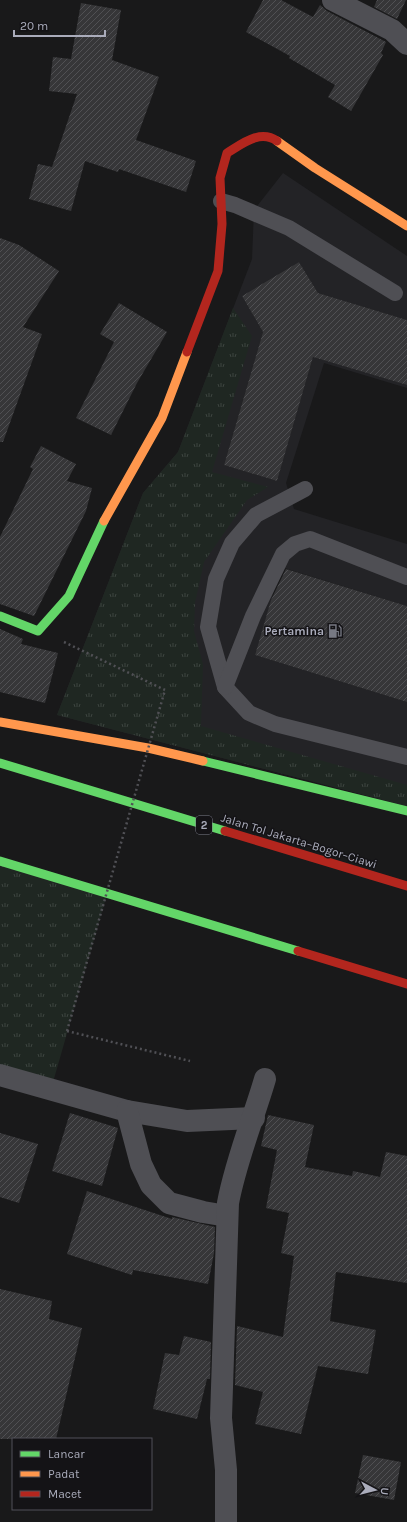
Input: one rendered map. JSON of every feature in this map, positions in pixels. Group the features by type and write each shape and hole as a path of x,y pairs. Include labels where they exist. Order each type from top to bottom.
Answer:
{"main road":[{"path":"0,616 38,631 69,596 99,530 162,418 218,270 222,224 220,178 228,153 255,137 271,137 315,168 407,226"},
{"path":"0,722 148,748 407,811"},
{"name":"Jalan Tol Jakarta–Bogor–Ciawi","path":"0,763 407,886"},
{"path":"0,861 407,984"}],"street":[{"path":"333,0 392,30 407,44"},
{"path":"0,1075 127,1111 187,1121 254,1118"},
{"path":"226,1522 226,1470 221,1418 227,1216 234,1174 254,1118 265,1079"},
{"path":"127,1111 141,1164 151,1185 169,1203 202,1212 227,1216"}],"lane":[{"path":"222,201 289,228 395,293"},
{"path":"305,489 256,515 232,543 216,579 208,627 225,687 249,713 275,724 407,757"},
{"path":"225,687 253,616 283,554 295,544 310,539 407,577"}],"path":[{"path":"38,631 83,650 165,690 67,1031 190,1062"}],"shaded area":[{"path":"283,173 407,256 407,320 318,293 299,262 242,296 263,332 224,465 277,481 313,357 407,385 407,388 324,363 286,483 294,509 407,544 407,606 281,567 255,655 407,702 407,806 57,715 143,493 178,452 252,259 254,210"}],"green space":[{"path":"233,308 252,336 212,472 268,487 247,500 204,562 195,603 194,631 203,664 201,726 407,785 407,806 57,715 143,493 178,452"},
{"path":"0,861 107,894 51,1089 0,1075"}],"building":[{"path":"263,0 281,0 313,17 320,5 327,11 386,42 381,53 383,55 351,111 328,97 335,85 289,58 290,56 246,32"},
{"path":"377,0 406,0 397,19 374,7"},
{"path":"81,3 121,10 112,60 159,77 136,140 196,161 186,192 119,169 118,172 85,161 71,211 29,199 38,164 52,167 77,94 49,91 53,57 71,59"},
{"path":"0,238 19,245 59,271 23,327 42,334 3,442 0,442"},
{"path":"299,262 318,293 407,320 407,385 313,357 277,481 224,465 263,332 242,296"},
{"path":"119,303 167,332 137,383 111,435 76,418 114,342 100,334"},
{"path":"41,446 76,464 67,481 92,488 86,511 34,616 0,604 0,537 33,469 30,467"},
{"name":"Pertamina","path":"286,569 407,606 407,702 255,655 271,600"},
{"path":"0,629 23,639 21,644 58,653 45,703 0,692"},
{"path":"70,1113 118,1128 102,1186 52,1171"},
{"path":"268,1115 314,1125 305,1167 352,1176 353,1171 380,1177 386,1152 407,1156 407,1283 336,1272 330,1321 376,1330 368,1374 318,1366 301,1434 255,1424 263,1392 235,1385 237,1326 283,1337 294,1256 281,1253 289,1213 266,1208 277,1150 261,1146"},
{"path":"0,1133 38,1144 19,1203 0,1197"},
{"path":"87,1191 172,1219 172,1217 215,1227 214,1253 208,1284 133,1270 132,1275 67,1254"},
{"path":"0,1289 52,1301 49,1319 82,1328 56,1438 0,1439"},
{"path":"184,1336 211,1342 210,1379 207,1379 197,1419 153,1409 165,1353 179,1355"},
{"path":"363,1455 401,1462 394,1500 355,1493"}],"traffic: fast":[{"path":"0,616 38,631 69,596 104,521"},
{"path":"203,761 407,811"},
{"path":"0,763 225,831"},
{"path":"0,861 298,951"}],"traffic: slow":[{"path":"277,141 315,168 407,226"},
{"path":"104,521 162,418 187,352"},
{"path":"0,722 148,748 203,761"}],"traffic: jam":[{"path":"187,352 218,271 222,224 220,178 227,153 245,142 258,137 271,138 277,141"},
{"path":"225,831 407,886"},
{"path":"298,951 407,984"}],"place":[{"name":"Pertamina","path":"335,631"}]}
